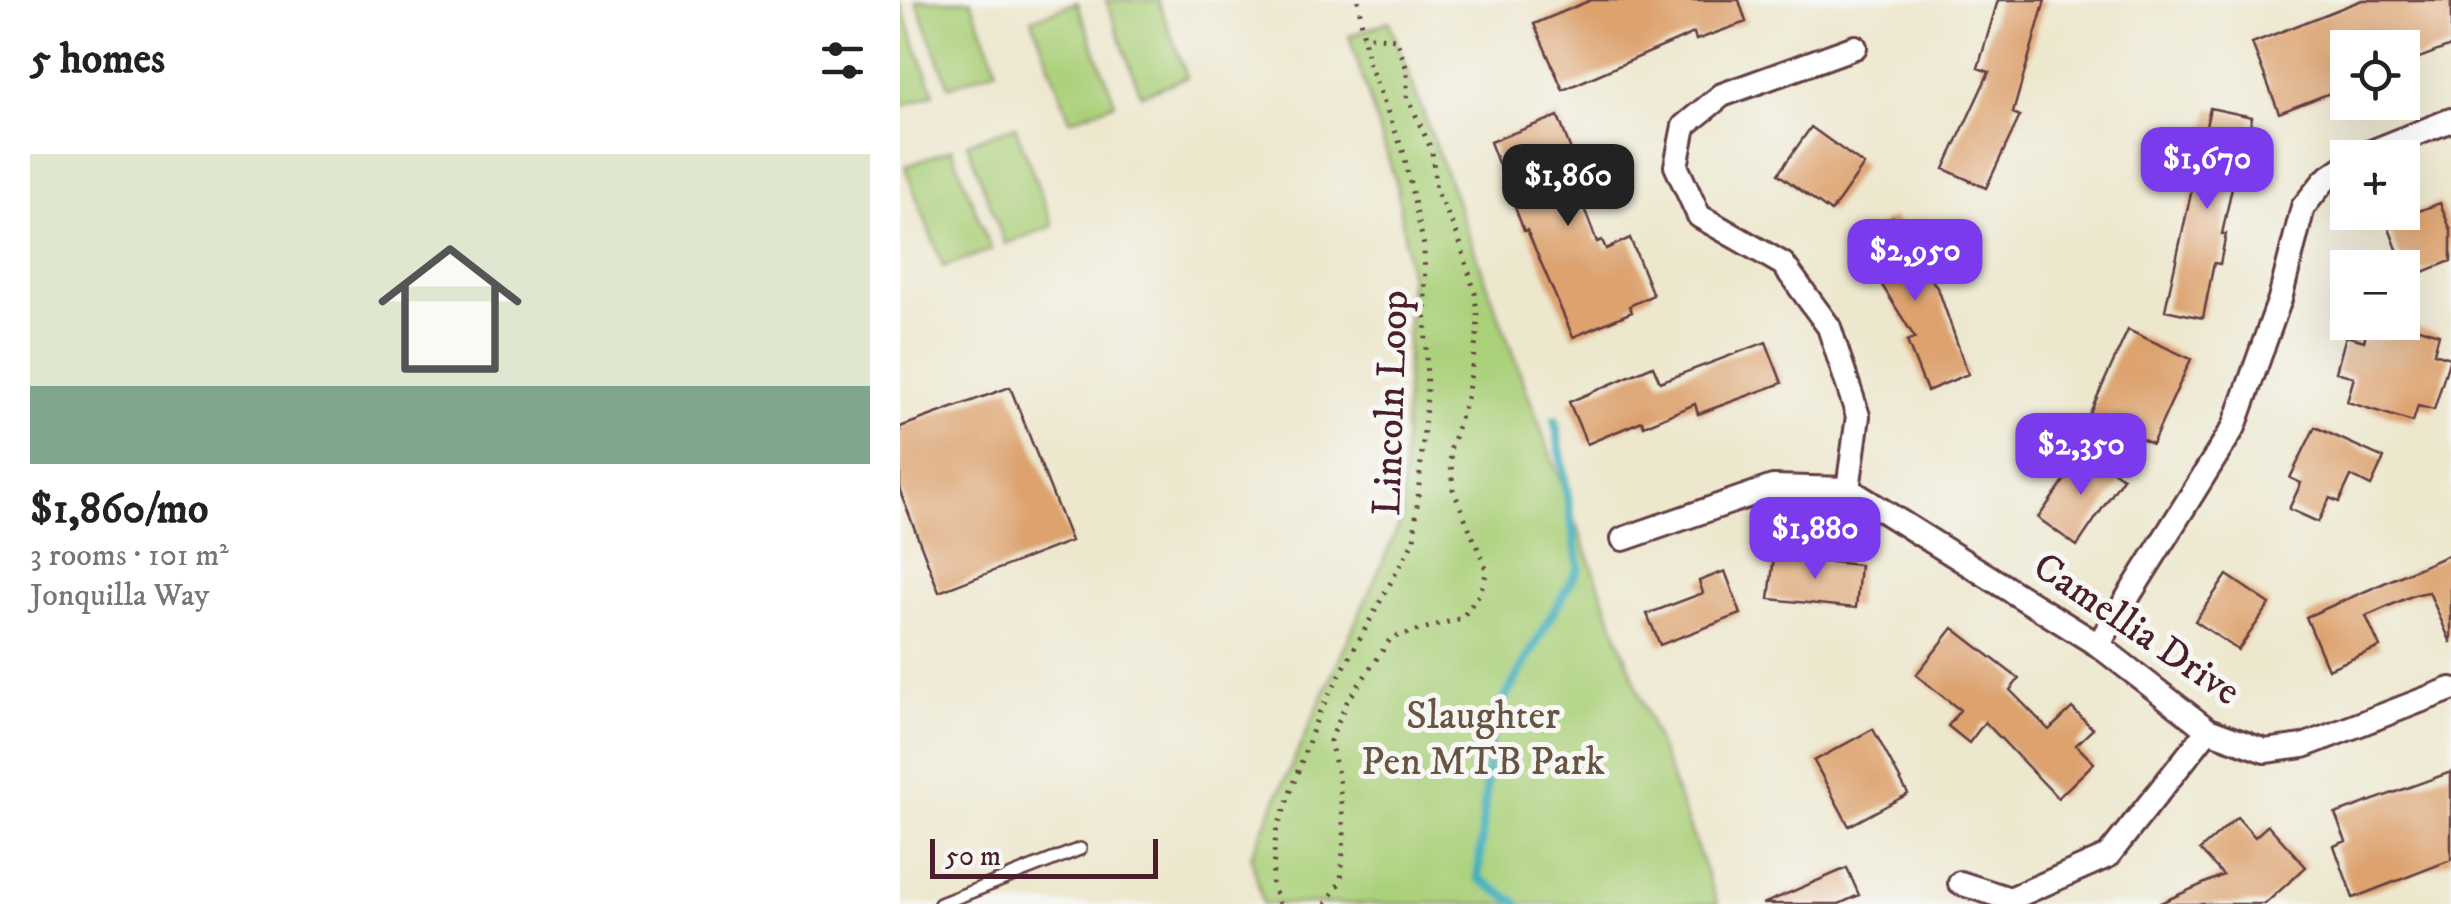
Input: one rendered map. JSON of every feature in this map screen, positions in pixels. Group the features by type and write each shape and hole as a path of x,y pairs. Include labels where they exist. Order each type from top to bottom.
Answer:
{"street":[{"path":"1848,489 1858,416 1829,327 1783,264 1699,216 1676,166 1684,126 1722,95 1855,46"},
{"path":"2401,140 2451,120"},
{"path":"2098,645 2234,427 2280,298 2304,207 2330,177"},
{"name":"Camellia Drive","path":"1622,539 1772,486 1848,489 2098,645 2208,730 2264,751 2303,746 2451,689"},
{"path":"1960,883 2010,899 2108,856 2208,730"}],"lane":[{"path":"940,904 1080,849"}],"path":[{"name":"Lincoln Loop","path":"1279,904 1272,883 1276,832 1318,713 1406,556 1414,540 1416,522 1426,396 1424,246 1402,152 1368,62 1358,0"},
{"path":"1326,904 1341,881 1344,836 1339,780 1330,741 1347,702 1391,638 1462,618 1480,593 1487,571 1453,489 1450,450 1467,397 1478,329 1475,292 1458,236 1436,190 1432,151 1406,96 1406,70 1396,39 1362,35"}],"green space":[{"path":"916,0 971,0 997,69 949,87"},
{"path":"1106,0 1158,0 1187,77 1141,95"},
{"path":"1077,2 1115,103 1070,120 1032,19"},
{"path":"900,3 934,94 900,107"},
{"name":"Slaughter Pen MTB Park","path":"1389,21 1718,904 1263,904 1251,856 1401,521 1410,279 1397,186 1349,36"},
{"path":"1015,126 1053,226 1005,244 967,143"},
{"path":"952,149 991,250 943,267 905,167"}],"building":[{"path":"1591,0 1739,0 1746,22 1696,40 1694,33 1563,90 1534,24"},
{"path":"1998,0 2045,0 2013,113 2020,116 1986,188 1944,169 1989,72 1978,68"},
{"path":"2362,0 2451,0 2451,46 2420,58 2420,30 2330,30 2330,93 2279,113 2252,43"},
{"path":"2210,108 2252,117 2246,147 2241,145 2222,234 2226,234 2220,264 2214,263 2203,318 2165,310"},
{"path":"1558,116 1585,187 1577,190 1597,242 1602,240 1606,249 1630,238 1653,295 1629,306 1632,312 1573,337 1527,230 1524,231 1490,142"},
{"path":"1811,127 1864,165 1831,212 1778,174"},
{"path":"2440,203 2451,231 2451,261 2420,273 2420,250 2397,250 2390,230 2420,230 2420,211"},
{"path":"1893,217 1939,291 1968,374 1927,391 1907,341 1915,338 1855,242"},
{"path":"2420,328 2439,334 2434,353 2450,358 2434,410 2418,406 2413,422 2347,402 2354,377 2336,372 2345,340 2420,340"},
{"path":"2128,330 2191,359 2152,444 2089,415"},
{"path":"1766,342 1782,383 1698,414 1695,404 1587,444 1569,402 1653,366 1660,382"},
{"path":"1010,387 1071,541 939,592 900,491 900,427"},
{"path":"2315,427 2384,458 2371,486 2351,476 2339,502 2330,498 2318,522 2289,509 2301,483 2290,478"},
{"path":"2085,451 2123,478 2077,546 2038,518"},
{"path":"2451,554 2451,643 2429,592 2414,595 2366,616 2380,647 2328,669 2306,617"},
{"path":"1774,556 1860,565 1856,608 1769,599"},
{"path":"1725,571 1741,614 1660,645 1647,614 1703,593 1699,581"},
{"path":"2227,575 2270,604 2238,650 2195,621"},
{"path":"1953,628 2019,679 2010,690 2049,730 2072,708 2093,729 2076,745 2094,763 2058,798 1985,722 1969,743 1948,726 1960,710 1916,675"},
{"path":"1873,729 1908,794 1849,826 1814,761"},
{"path":"2451,772 2451,860 2353,898 2334,846 2346,841 2335,814"},
{"path":"2237,817 2255,837 2268,825 2306,867 2265,904 2158,904 2223,875 2200,850"},
{"path":"1847,868 1859,895 1839,904 1763,904"}],"waterway":[{"path":"1518,904 1478,878 1492,721 1579,567 1555,420"}]}
